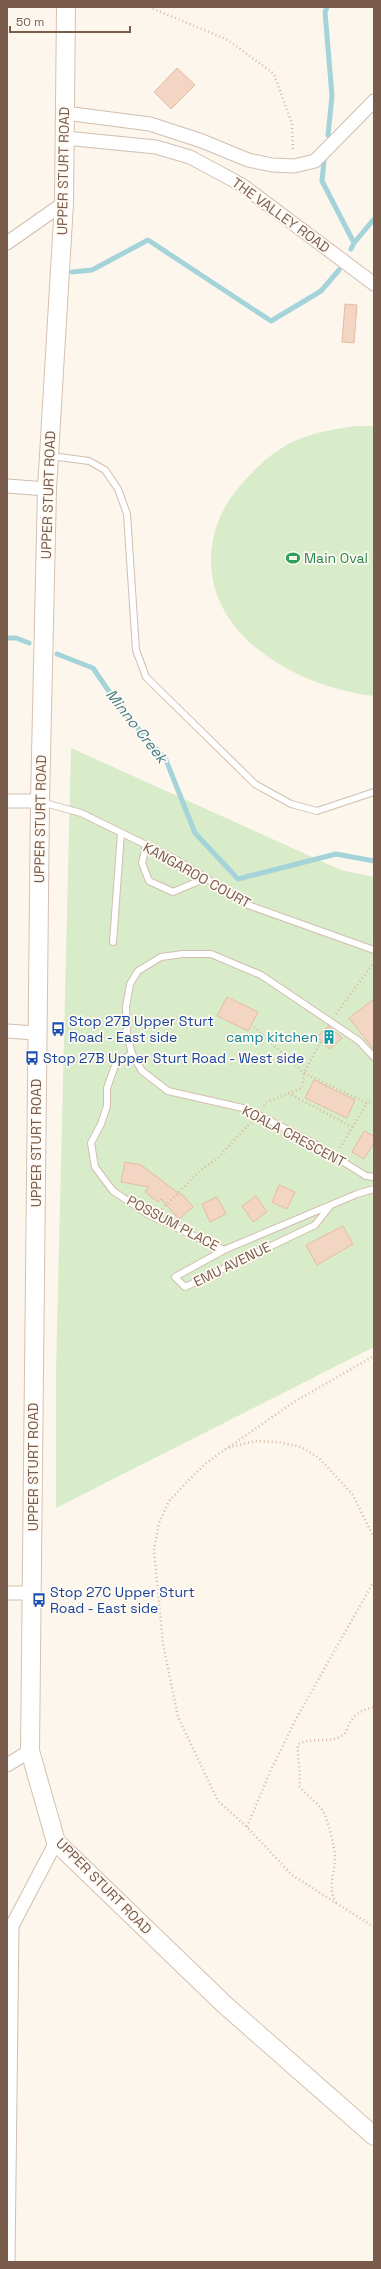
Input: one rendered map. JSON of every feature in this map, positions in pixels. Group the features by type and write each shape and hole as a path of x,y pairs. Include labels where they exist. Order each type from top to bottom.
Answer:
{"main road":[{"name":"UPPER STURT ROAD","path":"66,7 64,203 47,489 40,801 36,1033 30,1751 56,1842 225,2005 374,2136"}],"street":[{"path":"65,113 150,124 202,141 248,160 272,165 294,166 315,161 374,101"},
{"name":"THE VALLEY ROAD","path":"65,138 156,147 190,157 242,185 374,284"},
{"path":"7,243 64,203"},
{"path":"7,486 47,489"},
{"path":"7,801 40,801"},
{"path":"7,1031 36,1033"},
{"path":"7,1592 32,1593"},
{"path":"7,1765 30,1751"},
{"path":"8,2262 12,1926 56,1842"}],"lane":[{"path":"49,456 89,461 105,470 118,489 127,514 136,650 146,677 255,784 291,804 317,811 374,792"},
{"name":"KANGAROO COURT","path":"40,801 81,813 177,860 248,905 374,950"},
{"path":"113,942 121,833"},
{"path":"146,845 142,863 148,881 173,892 206,878"},
{"name":"KOALA CRESCENT","path":"374,1057 359,1041 331,1020 261,975 211,954 161,956 138,971 130,984 126,1007 127,1034 132,1054 142,1071 168,1091 224,1102 258,1114 366,1176 374,1177"},
{"name":"POSSUM PLACE","path":"132,1054 116,1063 108,1088 108,1106 91,1144 96,1167 113,1191 156,1218 224,1250"},
{"name":"EMU AVENUE","path":"330,1206 315,1225 280,1240 226,1269 185,1287 175,1277 224,1250 357,1194 374,1189"}],"path":[{"path":"149,7 228,40 274,74 292,124 294,166"},
{"path":"331,1020 374,962"},
{"path":"254,1027 304,1073 367,1103 374,1101"},
{"path":"156,1218 201,1170 218,1158 236,1140 268,1102 302,1088 304,1073 321,1041"},
{"path":"288,1093 352,1127"},
{"path":"335,1157 367,1103"},
{"path":"374,1356 294,1402 205,1464 169,1501 159,1523 154,1550 163,1644 178,1717 218,1801 248,1827 292,1874 374,1927"},
{"path":"227,1448 255,1441 278,1442 301,1447 319,1458 353,1494 374,1538"},
{"path":"248,1827 270,1772 293,1725 374,1581"},
{"path":"336,1903 331,1894 335,1856 327,1821 321,1808 308,1797 299,1786 300,1772 297,1753 298,1744 306,1740 338,1738 345,1734 352,1719 364,1709 374,1707"}],"green space":[{"name":"Main Oval","path":"355,426 374,426 374,696 346,691 318,683 290,670 265,655 243,635 226,613 214,586 211,557 213,538 223,510 246,479 260,465 282,447 299,439"},
{"path":"71,748 341,870 374,877 374,1347 56,1508 56,1371"}],"building":[{"path":"177,68 195,85 171,109 154,92"},
{"path":"345,304 357,305 354,343 342,342"},
{"path":"227,997 258,1012 248,1031 217,1016"},
{"path":"374,999 374,1050 349,1018"},
{"name":"camp kitchen","path":"328,1026 342,1038 330,1049 317,1037"},
{"path":"314,1080 355,1100 347,1118 305,1098"},
{"path":"364,1131 374,1136 374,1143 364,1159 352,1152"},
{"path":"125,1162 141,1165 181,1195 182,1194 193,1207 179,1219 161,1199 158,1202 145,1192 149,1187 121,1182"},
{"path":"279,1185 295,1192 287,1209 272,1202"},
{"path":"256,1196 267,1212 253,1222 242,1206"},
{"path":"217,1197 226,1214 210,1222 202,1204"},
{"path":"343,1226 353,1244 317,1265 306,1245"}],"waterway":[{"path":"327,7 325,12 332,96 328,135"},
{"path":"324,161 322,181 354,243 351,249"},
{"path":"354,243 374,219"},
{"path":"72,272 92,270 148,240 271,321 321,291 339,270"},
{"name":"Minno Creek","path":"7,638 16,638 29,643"},
{"name":"Minno Creek","path":"57,654 93,668 121,709 166,760 195,833 238,879 336,854 374,861"}],"place":[{"name":"Main Oval","path":"293,558"},
{"name":"Stop 27B Upper Sturt Road - East side","path":"58,1029"},
{"name":"camp kitchen","path":"329,1037"},
{"name":"Stop 27B Upper Sturt Road - West side","path":"32,1058"},
{"name":"Stop 27C Upper Sturt Road - East side","path":"39,1600"}]}
